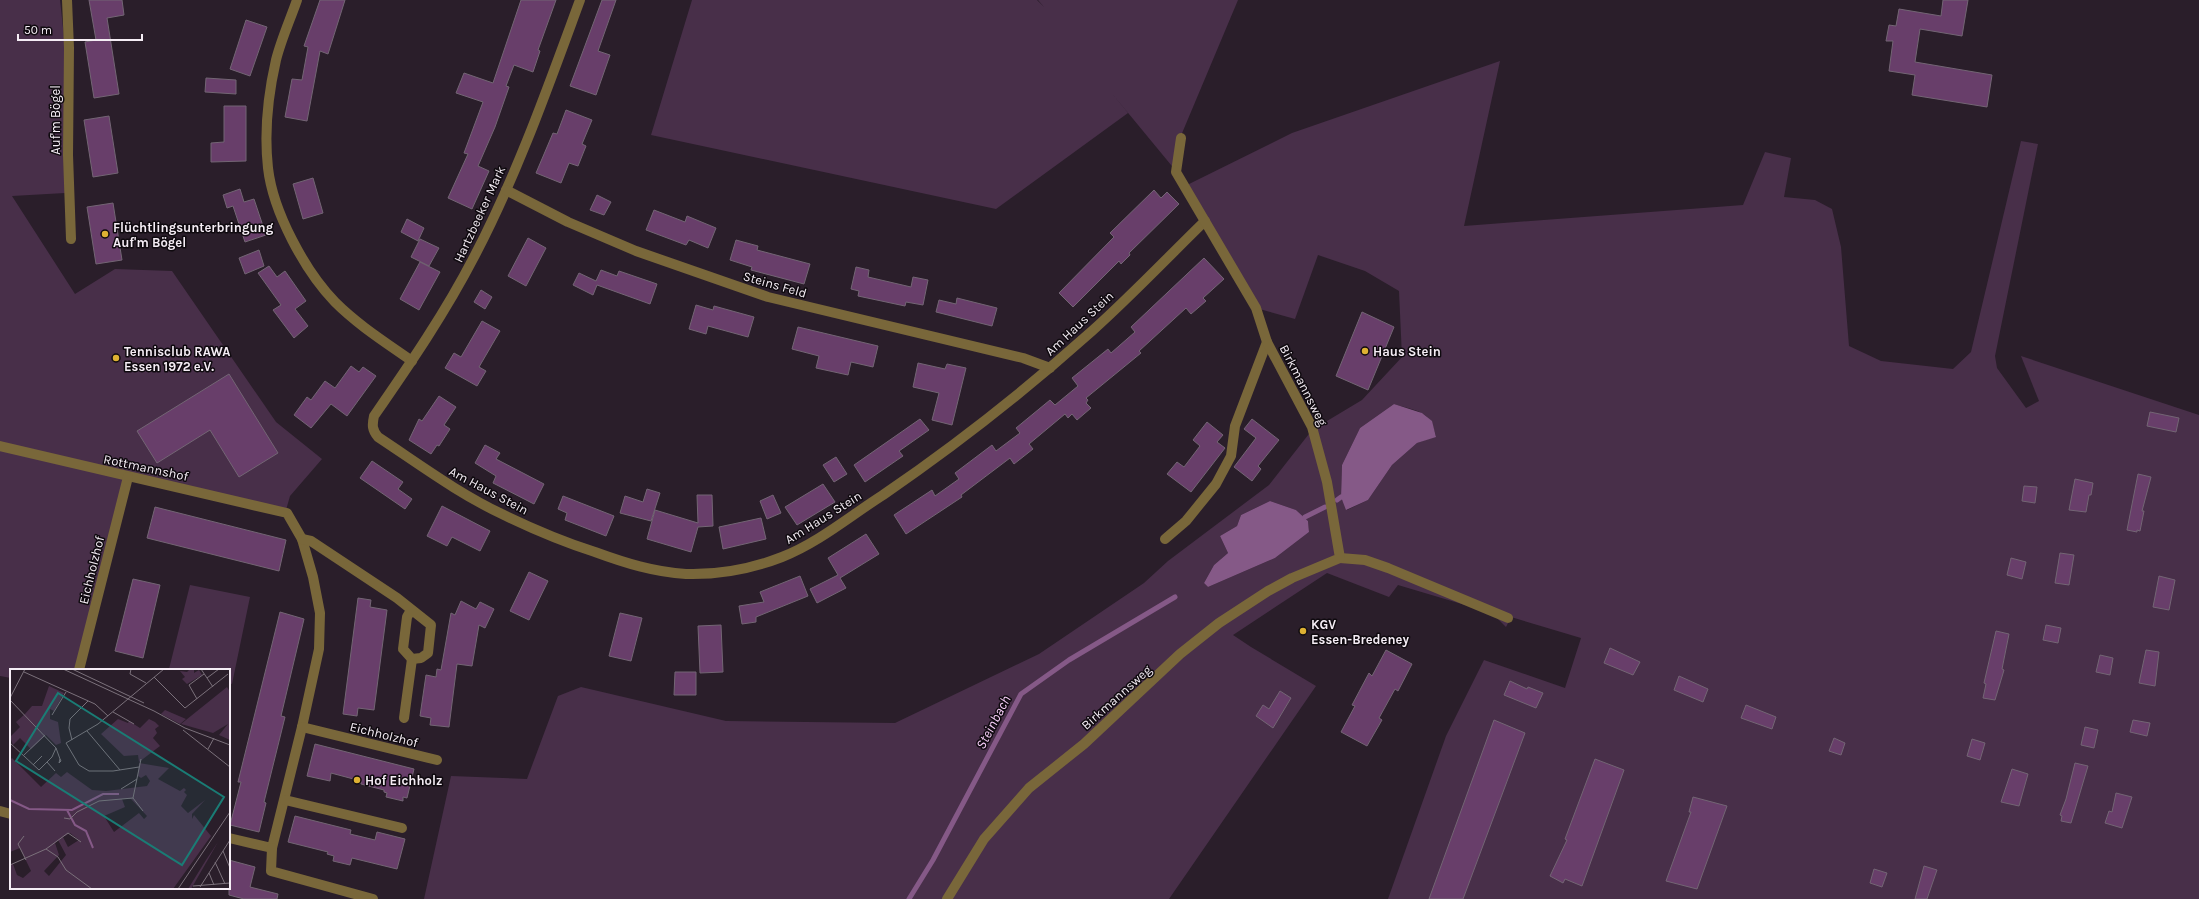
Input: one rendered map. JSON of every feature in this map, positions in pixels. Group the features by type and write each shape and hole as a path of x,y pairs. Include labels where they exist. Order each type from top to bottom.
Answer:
{"street":[{"name":"Auf'm Bögel","path":"67,0 69,48 68,155 71,239"},
{"path":"298,0 276,59 269,97 267,148 268,170 275,196 289,233 308,269 335,301 360,324 412,361"},
{"name":"Hartzbeeker Mark","path":"372,424 374,416 445,310 471,262 506,190 556,67 580,0"},
{"name":"Birkmannsweg","path":"1181,138 1176,172 1256,308 1267,342 1312,426 1327,482 1340,558"},
{"name":"Steins Feld","path":"506,190 568,222 636,251 768,297 1023,358 1050,368"},
{"name":"Am Haus Stein","path":"372,424 373,431 378,437 433,474 504,515 568,543 627,564 668,572 705,574 756,566 784,556 814,541 924,466 998,411 1094,329 1205,221"},
{"name":"Birkmannsweg","path":"1165,539 1186,521 1216,484 1231,456 1235,426 1267,342"},
{"name":"Rottmannshof","path":"0,446 287,513 302,539"},
{"name":"Eichholzhof","path":"79,669 128,477"},
{"path":"373,899 271,871 272,848 285,800 319,649 320,613 302,539 311,541 397,598 431,625 428,653 421,658 412,659 403,649 407,617 411,610"},
{"name":"Birkmannsweg","path":"947,899 984,839 1029,788 1084,744 1180,654 1219,623 1257,597 1292,578 1340,558 1365,560 1388,568 1508,618"},
{"name":"Eichholzhof","path":"404,718 412,659"},
{"name":"Eichholzhof","path":"302,727 437,760"},
{"path":"285,800 402,828"},
{"path":"0,811 10,814"},
{"path":"230,838 272,848"}],"shaded area":[{"name":"Tennisclub RAWA Essen 1972 e.V.","path":"0,0 60,0 64,37 65,193 12,196 75,294 115,269 172,271 276,422 322,459 290,496 286,510 0,443"},
{"path":"692,0 1037,0 1044,7 1038,0 1238,0 1180,138 1176,171 1110,91 1128,113 996,209 651,135"},
{"path":"1500,61 1464,226 1743,205 1765,152 1791,158 1784,197 1815,200 1832,209 1841,247 1849,346 1881,361 1953,369 1971,352 2021,141 2038,144 1995,356 1997,368 2026,408 2039,401 2021,356 2199,415 2199,899 1388,899 1446,736 1484,660 1565,688 1581,638 1511,617 1506,627 1492,613 1398,585 1389,597 1327,573 1233,635 1316,686 1169,899 948,899 986,839 1029,789 1084,745 1181,657 1214,630 1180,652 1083,743 1027,787 984,839 947,899 424,899 451,776 527,779 558,696 581,687 726,721 895,723 1039,654 1144,583 1168,561 1269,485 1312,430 1362,400 1402,357 1399,291 1365,271 1318,255 1295,319 1256,308 1185,186 1292,133","holes":["1394,404 1426,416 1430,421 1436,436 1417,443 1392,465 1368,500 1347,510 1341,497 1342,465 1360,428","1270,501 1296,510 1308,521 1309,532 1275,558 1208,587 1204,583 1214,565 1228,553 1220,536 1237,526 1241,515"]},
{"path":"1394,404 1422,413 1432,421 1436,437 1417,443 1392,465 1368,500 1346,510 1341,497 1342,465 1360,428"},
{"path":"0,447 127,477 76,669 10,669 10,678 0,676"},
{"path":"1270,501 1296,510 1308,521 1309,532 1275,558 1208,587 1204,583 1214,565 1228,553 1220,536 1237,526 1241,515"},
{"path":"190,585 250,597 232,684 230,683 230,669 169,669"}],"building":[{"path":"89,0 122,0 124,15 107,18 119,94 94,98 85,42 96,40"},
{"path":"320,0 345,0 328,54 320,51 307,121 285,117 292,79 302,80 308,47 304,46"},
{"path":"521,0 556,0 538,50 540,51 533,72 514,65 506,86 509,87 495,127 478,166 489,171 472,209 448,198 468,154 464,153 483,102 456,93 464,73 493,83"},
{"path":"602,0 616,0 598,51 610,55 596,95 570,86"},
{"path":"1943,0 1968,0 1962,36 1920,29 1915,62 1992,75 1987,107 1912,95 1915,75 1889,71 1893,41 1886,41 1889,25 1896,26 1899,9 1941,16"},
{"path":"246,20 267,27 250,76 230,69"},
{"path":"206,78 236,80 236,94 205,92"},
{"path":"224,106 246,106 246,161 211,162 211,143 224,142"},
{"path":"566,110 592,120 582,144 586,146 578,166 569,163 561,183 536,173 553,133 557,134"},
{"path":"109,116 118,173 93,177 84,120"},
{"path":"313,178 323,213 303,219 293,184"},
{"path":"240,189 244,202 254,199 266,235 245,242 233,206 227,208 223,195"},
{"path":"1154,190 1161,198 1167,192 1179,204 1129,253 1130,255 1121,264 1119,261 1073,307 1059,293 1114,237 1110,233"},
{"path":"597,195 611,202 604,215 590,210"},
{"name":"Flüchtlingsunterbringung Auf'm Bögel","path":"113,203 122,260 96,264 87,207"},
{"path":"654,210 685,222 687,216 716,228 708,248 689,240 686,245 646,230"},
{"path":"407,219 424,228 418,241 401,232"},
{"path":"528,238 546,248 526,286 508,276"},
{"path":"420,239 439,248 429,266 411,257"},
{"path":"736,240 758,246 757,250 810,264 804,284 751,270 752,267 730,260"},
{"path":"259,250 264,266 245,274 239,258"},
{"path":"1204,258 1224,279 1203,298 1206,301 1191,314 1186,308 1139,351 1141,353 1086,398 1088,400 1086,403 1091,408 1077,420 1072,414 1068,418 1065,414 1029,444 1033,449 1014,464 1010,458 961,495 962,497 906,534 894,515 932,490 935,496 959,479 955,473 992,445 996,451 1020,433 1016,428 1050,400 1055,405 1078,386 1072,378 1108,349 1111,353 1135,332 1131,327"},
{"path":"420,262 440,272 419,310 400,299"},
{"path":"269,266 277,277 285,271 306,301 295,309 308,326 294,338 273,310 281,305 258,273"},
{"path":"856,267 869,270 868,277 911,287 913,277 928,280 923,305 906,302 905,306 858,296 859,291 851,289"},
{"path":"601,270 617,276 619,271 657,284 650,304 597,285 593,295 573,285 579,273 596,281"},
{"path":"481,290 492,297 485,309 474,302"},
{"path":"957,298 997,308 992,326 936,312 939,300 956,304"},
{"path":"696,305 713,310 714,306 754,317 748,337 708,326 706,334 689,329"},
{"name":"Haus Stein","path":"1362,312 1394,327 1368,390 1336,376"},
{"path":"482,321 500,331 479,367 486,371 477,386 445,368 454,353 461,357"},
{"path":"798,327 878,346 873,367 851,362 848,375 816,368 819,356 792,349"},
{"path":"918,363 945,369 947,364 966,368 952,425 932,420 939,393 913,387"},
{"path":"351,366 359,372 363,367 376,376 347,416 331,404 311,428 294,415 307,397 311,400 325,381 335,388"},
{"path":"229,374 278,453 239,477 210,430 157,463 137,431"},
{"path":"439,396 456,407 444,425 450,429 439,446 437,445 431,454 409,440 419,419 422,421"},
{"path":"2150,412 2179,418 2176,432 2147,426"},
{"path":"920,419 929,430 899,451 903,456 865,482 854,465"},
{"path":"1252,419 1279,440 1258,466 1261,469 1252,481 1234,467 1256,438 1244,429"},
{"path":"1207,422 1223,435 1217,442 1225,448 1191,492 1167,474 1177,462 1184,467 1200,446 1193,440"},
{"path":"485,445 500,453 496,459 544,484 534,504 493,483 496,476 475,463"},
{"path":"836,457 847,474 834,482 823,465"},
{"path":"372,461 403,482 398,489 412,499 405,509 360,478"},
{"path":"2138,474 2151,477 2142,511 2144,511 2140,531 2137,530 2137,532 2127,530"},
{"path":"2075,479 2093,483 2086,512 2069,510"},
{"path":"823,484 835,502 797,525 785,507"},
{"path":"2024,486 2037,487 2035,503 2022,501"},
{"path":"647,489 660,493 651,521 620,513 625,496 643,502"},
{"path":"697,495 712,495 713,526 698,527 691,552 647,539 655,510 698,523"},
{"path":"773,495 781,513 767,519 760,501"},
{"path":"563,496 614,516 606,536 565,520 567,513 558,509"},
{"path":"442,506 490,531 480,551 452,537 447,546 427,536"},
{"path":"155,507 286,540 279,571 147,538"},
{"path":"761,518 766,539 723,549 719,527"},
{"path":"866,534 879,554 840,578 846,588 817,603 810,589 838,575 828,558"},
{"path":"2060,553 2074,555 2069,585 2055,583"},
{"path":"2011,558 2026,562 2022,579 2007,575"},
{"path":"529,572 548,581 529,620 510,611"},
{"path":"800,576 808,596 756,617 756,622 742,624 739,606 764,602 760,592"},
{"path":"2159,576 2175,580 2169,610 2153,607"},
{"path":"133,579 160,585 143,658 115,651"},
{"path":"358,598 371,600 370,607 387,610 374,710 358,708 357,716 343,714"},
{"path":"461,601 476,609 480,602 494,609 485,628 479,625 472,666 457,664 449,727 430,725 431,718 420,716 426,675 436,677 437,669 441,670 451,613 455,615"},
{"path":"280,612 304,619 281,716 285,717 264,802 266,803 259,832 230,825 241,782 238,782"},
{"path":"620,613 642,618 631,661 609,656"},
{"path":"721,625 723,672 700,673 698,626"},
{"path":"2046,625 2061,628 2058,643 2043,640"},
{"path":"1996,631 2009,634 2002,669 2004,670 1995,700 1983,698 1986,684 1984,683"},
{"path":"1610,648 1640,662 1633,675 1604,663"},
{"path":"1386,650 1412,664 1398,691 1395,689 1379,718 1382,720 1367,746 1341,732 1355,706 1352,705 1369,673 1372,676"},
{"path":"2146,650 2159,652 2155,686 2139,683"},
{"path":"2100,655 2113,658 2110,675 2096,672"},
{"path":"675,672 696,672 696,695 674,695"},
{"path":"1679,676 1708,689 1703,702 1674,690"},
{"path":"1510,681 1527,689 1528,687 1543,693 1536,708 1504,695"},
{"path":"1280,691 1291,698 1273,728 1256,716 1263,705 1269,709"},
{"path":"1746,705 1776,717 1772,729 1741,718"},
{"path":"1494,720 1525,733 1463,899 1429,899"},
{"path":"2133,720 2150,723 2147,736 2130,732"},
{"path":"2085,727 2098,730 2094,748 2081,745"},
{"path":"1834,738 1845,743 1841,755 1829,751"},
{"path":"1972,739 1985,743 1980,760 1967,756"},
{"path":"315,744 414,769 407,798 403,797 403,801 386,797 387,793 384,792 384,790 361,784 361,781 331,773 330,781 307,776"},
{"path":"1595,759 1624,770 1582,886 1565,879 1563,883 1550,876 1567,840 1565,839"},
{"path":"2075,763 2088,766 2071,823 2061,821 2062,816 2060,815 2066,799"},
{"path":"2012,769 2028,774 2019,806 2001,802"},
{"path":"2116,793 2132,797 2122,828 2105,823 2109,811 2112,812"},
{"path":"1693,797 1727,806 1697,889 1666,881 1691,812 1689,812"},
{"path":"295,816 351,830 350,834 375,840 377,832 405,839 397,869 352,858 350,865 333,861 334,856 327,854 328,852 288,842"},
{"path":"230,860 255,867 250,887 278,894 277,899 244,899 229,895"},
{"path":"1924,866 1937,870 1927,899 1915,899"},
{"path":"1874,869 1887,873 1882,887 1870,883"}],"waterway":[{"path":"1337,500 1341,497"},
{"path":"1305,517 1325,507"},
{"name":"Steinbach","path":"909,899 933,860 1021,694 1069,660 1175,597"}],"place":[{"name":"Flüchtlingsunterbringung Auf'm Bögel","path":"105,234"},
{"name":"Haus Stein","path":"1365,351"},
{"name":"Tennisclub RAWA Essen 1972 e.V.","path":"116,358"},
{"name":"KGV Essen-Bredeney","path":"1303,631"},
{"name":"Hof Eichholz","path":"357,780"}]}
